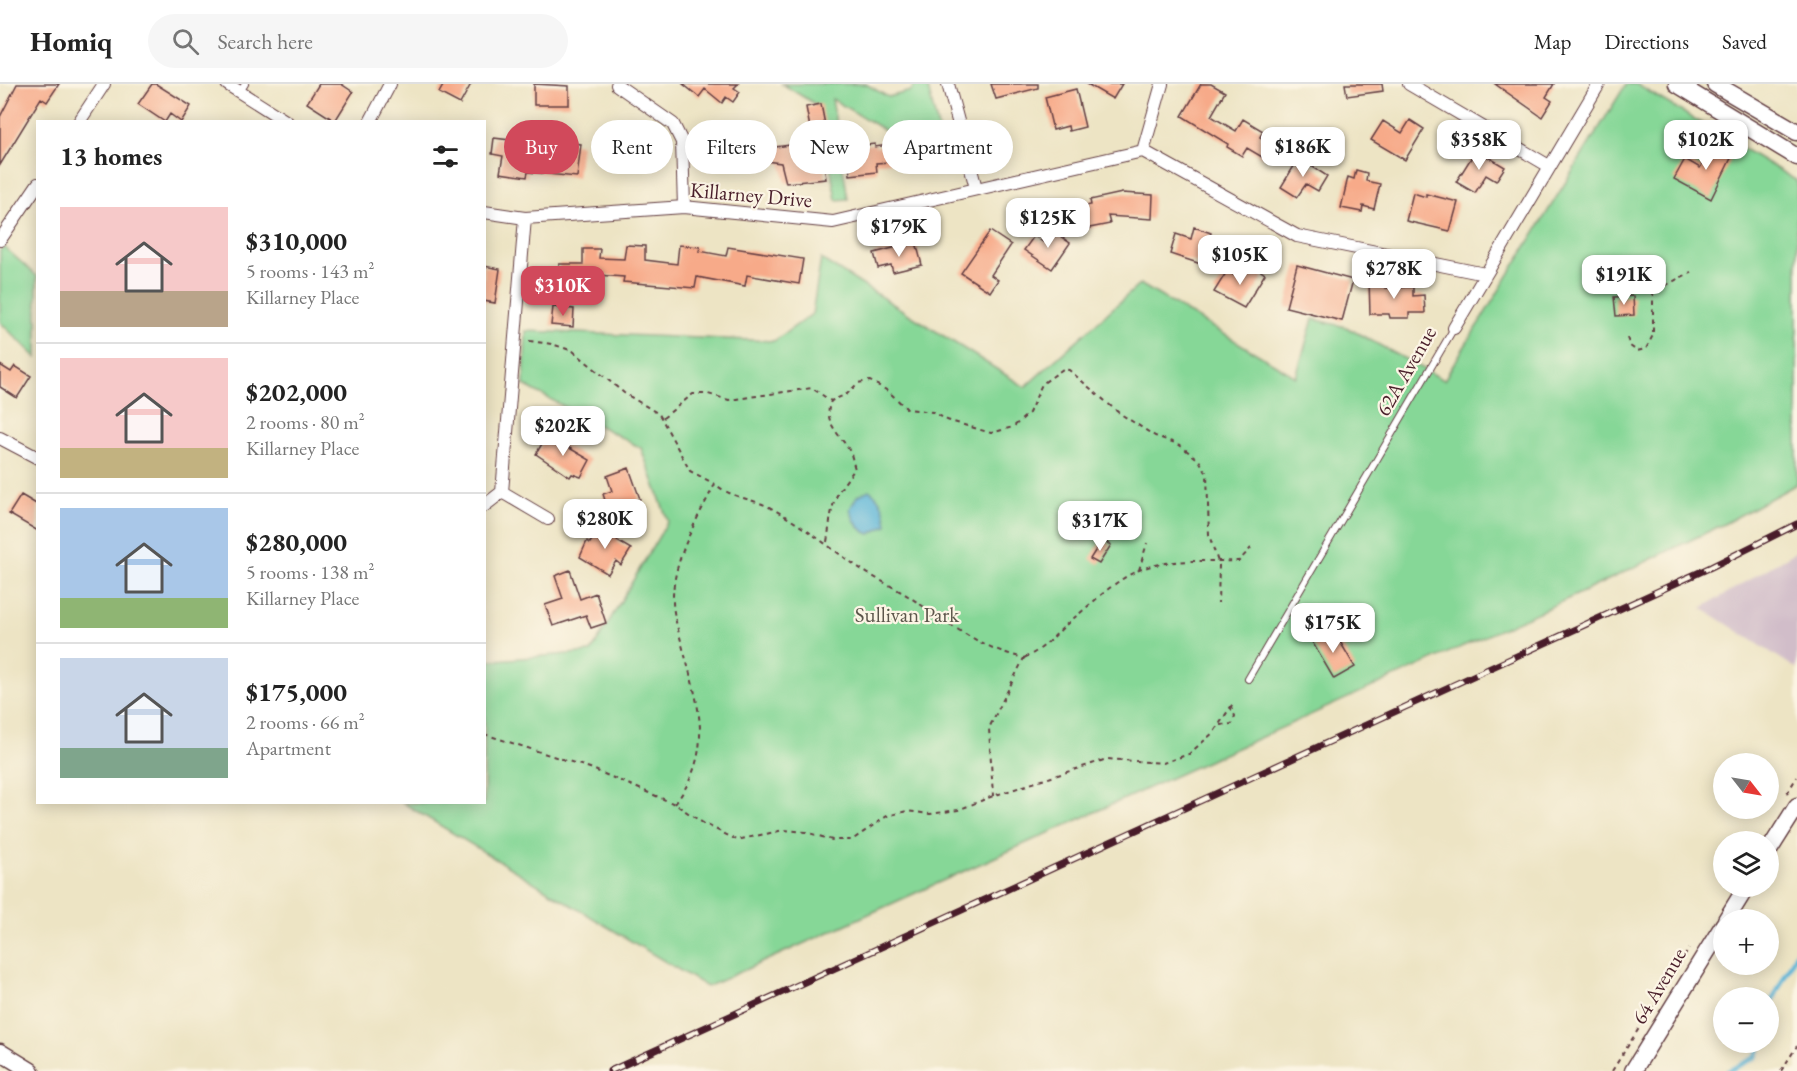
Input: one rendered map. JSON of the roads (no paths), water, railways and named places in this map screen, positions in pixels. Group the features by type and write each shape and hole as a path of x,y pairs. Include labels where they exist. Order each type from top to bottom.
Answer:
{"main road":[{"path":"1677,84 1797,157"},
{"path":"1715,84 1797,132"},
{"path":"1779,835 1797,806"},
{"name":"64 Avenue","path":"1633,1071 1713,942"},
{"path":"0,1052 31,1071"}],"street":[{"path":"80,120 104,84"},
{"path":"226,84 243,88 284,120"},
{"path":"371,120 390,84"},
{"path":"948,84 976,188"},
{"path":"1162,84 1143,151 1297,236 1485,274"},
{"path":"1409,84 1549,166"},
{"name":"62A Avenue","path":"1454,328 1599,84"},
{"path":"617,85 673,124 682,142 684,207"},
{"name":"Killarney Drive","path":"486,212 525,218 684,207 833,222 1143,151"},
{"path":"0,240 36,187"},
{"path":"486,504 502,492 525,218"},
{"path":"0,438 36,457"},
{"path":"502,492 548,519"}],"lane":[{"name":"62A Avenue","path":"1248,679 1454,328"}],"water":[{"path":"869,490 882,505 887,525 870,534 857,524 850,509 857,496"}],"waterway":[{"path":"1779,988 1797,951"},
{"path":"1728,1071 1756,1057 1758,1053"}],"railway":[{"path":"610,1071 1711,567 1797,524"}],"park label":[{"name":"Sullivan Park","path":"907,615"}]}
